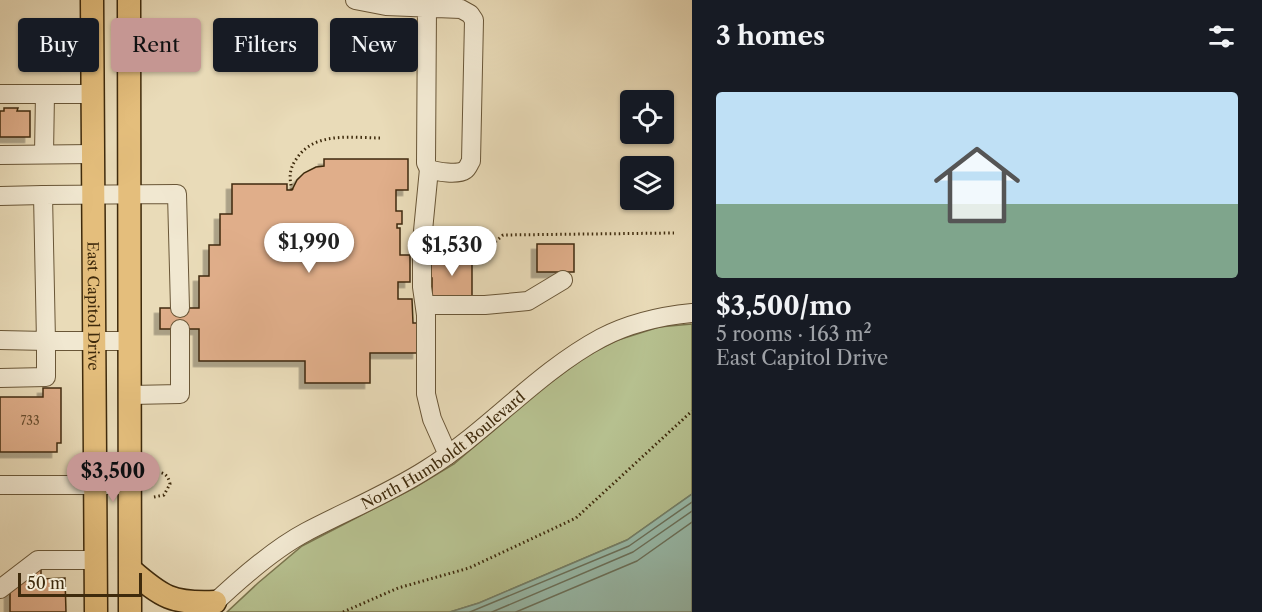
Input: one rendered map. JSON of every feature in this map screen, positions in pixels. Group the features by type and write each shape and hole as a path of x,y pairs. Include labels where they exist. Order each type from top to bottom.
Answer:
{"main road":[{"name":"East Capitol Drive","path":"92,0 96,612"},
{"path":"129,0 130,612"},
{"path":"131,570 153,590 174,601 210,607"}],"street":[{"path":"355,0 386,6 461,9 470,14 474,20 471,161 465,170 458,172 427,166"},
{"path":"427,8 427,166 422,241 422,287 426,315 426,394 432,419 448,455"},
{"path":"0,94 93,94"},
{"path":"45,94 45,154"},
{"path":"0,154 93,154"},
{"path":"0,196 177,194 180,308"},
{"path":"0,378 46,377 43,195"},
{"path":"425,305 528,301 563,280"},
{"name":"North Humboldt Boulevard","path":"210,607 288,543 380,496 448,455 553,370 600,339 620,329 646,321 692,313"},
{"path":"130,395 180,394 180,329"},
{"path":"0,340 130,341"},
{"path":"0,485 131,485"},
{"path":"0,589 38,560 96,560"}],"path":[{"path":"292,190 290,171 303,149 314,142 326,139 382,138"},
{"path":"472,263 503,235 674,233"},
{"path":"343,612 398,588 469,568 576,518 692,411"},
{"path":"154,472 164,473 170,484 164,495 154,497"}],"green space":[{"path":"692,324 692,494 627,540 479,603 450,612 227,612 302,546 414,488 454,464 539,391 588,355 618,340 659,327"}],"water":[{"path":"692,494 692,612 450,612 479,603 627,540"}],"building":[{"path":"4,108 30,111 30,137 0,137 0,111 4,111"},
{"path":"324,159 408,159 408,190 396,190 396,211 402,211 402,224 397,224 397,228 400,228 400,255 410,255 410,282 398,282 398,299 412,299 413,323 418,323 418,353 370,353 370,383 305,383 305,361 199,361 199,329 160,329 160,308 199,308 199,276 209,276 209,245 220,245 220,214 232,214 232,184 287,184 287,190 292,190 304,173 324,166"},
{"path":"537,244 574,244 574,272 537,272"},
{"path":"432,253 472,253 472,301 432,301 429,262 431,262"},
{"path":"43,388 61,388 61,443 57,443 57,452 0,452 0,397 43,397"},
{"path":"30,570 41,570 41,579 65,578 66,612 10,612 10,589"}]}
